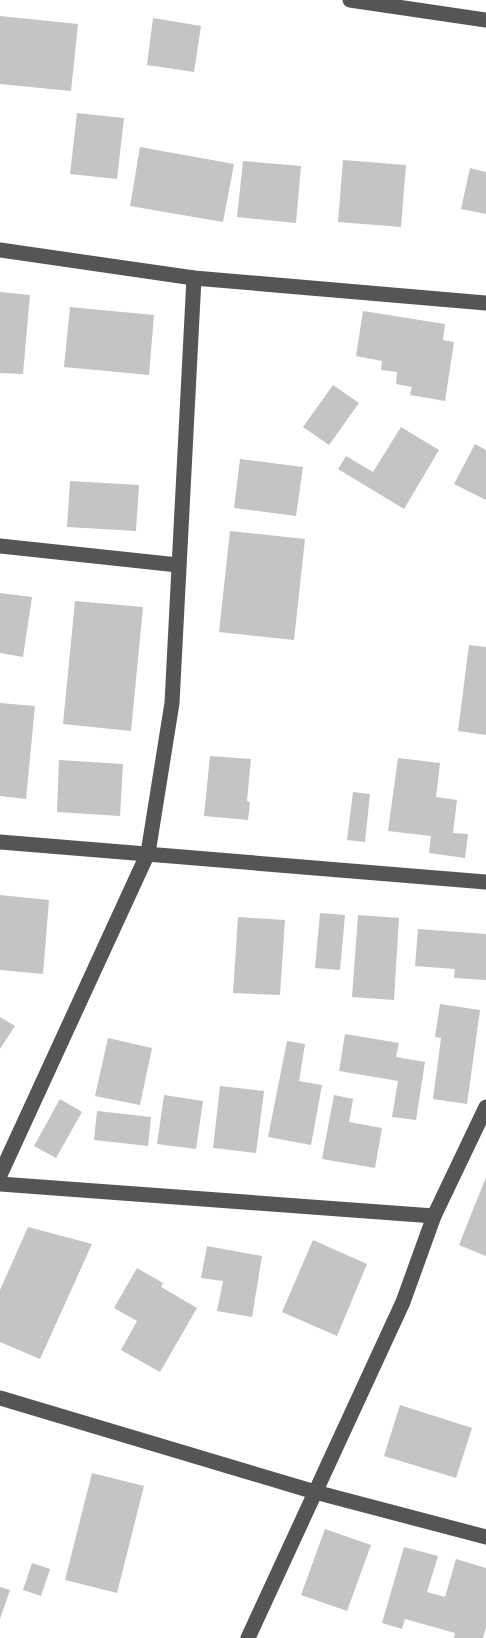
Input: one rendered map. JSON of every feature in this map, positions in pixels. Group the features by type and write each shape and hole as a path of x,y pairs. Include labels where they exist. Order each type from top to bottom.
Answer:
{"street":[{"path":"350,0 486,20"},
{"path":"0,250 194,278 486,303"},
{"path":"0,1175 148,853 172,703 194,278"},
{"path":"0,546 178,564"},
{"path":"0,842 486,882"},
{"path":"249,1638 403,1302 434,1216 482,1123 486,1107"},
{"path":"0,1184 434,1216"},
{"path":"0,1398 315,1492 486,1537"}],"building":[{"path":"0,16 78,24 71,91 0,84"},
{"path":"153,18 201,26 194,72 147,65"},
{"path":"77,113 124,118 117,179 70,174"},
{"path":"140,147 234,164 223,222 130,206"},
{"path":"343,160 406,165 401,227 338,222"},
{"path":"243,161 301,166 296,223 237,217"},
{"path":"470,168 486,172 486,214 461,209"},
{"path":"0,292 30,295 23,374 0,373"},
{"path":"70,307 154,315 149,375 64,367"},
{"path":"363,311 445,324 443,340 454,342 445,401 410,395 412,387 396,384 397,372 381,370 382,361 356,356"},
{"path":"333,385 359,403 329,445 303,427"},
{"path":"401,427 439,450 404,509 338,469 346,456 373,472"},
{"path":"475,444 486,450 486,500 454,484"},
{"path":"240,459 303,467 296,516 234,508"},
{"path":"70,481 139,485 136,531 67,527"},
{"path":"230,531 305,539 294,640 219,632"},
{"path":"0,593 32,597 23,657 0,653"},
{"path":"75,601 143,607 131,731 63,724"},
{"path":"469,645 486,647 486,735 458,731"},
{"path":"0,703 35,706 26,799 0,796"},
{"path":"210,756 251,759 247,801 250,802 248,820 204,816"},
{"path":"398,758 440,763 436,797 457,800 453,833 468,834 465,858 429,853 431,836 388,831"},
{"path":"59,760 123,764 120,816 57,812"},
{"path":"353,792 370,794 365,842 347,840"},
{"path":"0,895 49,900 43,974 0,970"},
{"path":"320,913 345,915 340,970 315,968"},
{"path":"358,915 399,918 394,1000 352,997"},
{"path":"238,917 285,920 280,995 233,993"},
{"path":"418,929 486,934 486,980 454,978 455,969 415,966"},
{"path":"440,1004 480,1010 467,1104 433,1099 441,1038 435,1037"},
{"path":"0,1017 15,1026 0,1049"},
{"path":"345,1034 399,1043 396,1057 425,1062 416,1120 392,1117 398,1081 339,1071"},
{"path":"108,1038 152,1048 140,1105 95,1096"},
{"path":"287,1041 305,1044 299,1081 322,1085 311,1145 268,1137"},
{"path":"220,1086 264,1091 256,1153 213,1148"},
{"path":"164,1095 203,1101 196,1149 157,1144"},
{"path":"334,1095 353,1099 349,1122 382,1128 375,1168 322,1159"},
{"path":"60,1099 82,1112 56,1158 34,1146"},
{"path":"97,1111 151,1117 148,1146 94,1140"},
{"path":"486,1177 486,1256 459,1245"},
{"path":"28,1227 92,1244 40,1359 0,1342 0,1290"},
{"path":"313,1240 367,1264 337,1336 282,1312"},
{"path":"207,1246 262,1256 252,1317 217,1311 223,1281 201,1278"},
{"path":"137,1268 163,1283 161,1287 197,1308 160,1372 121,1350 137,1321 114,1308"},
{"path":"400,1405 472,1428 456,1478 384,1456"},
{"path":"92,1473 144,1486 117,1593 65,1580"},
{"path":"325,1529 371,1545 347,1611 301,1595"},
{"path":"404,1547 438,1556 427,1592 445,1597 456,1559 486,1568 486,1627 483,1638 454,1638 455,1633 405,1619 402,1629 382,1623"},
{"path":"32,1563 50,1569 41,1596 23,1590"},
{"path":"0,1587 10,1590 0,1619"}]}
